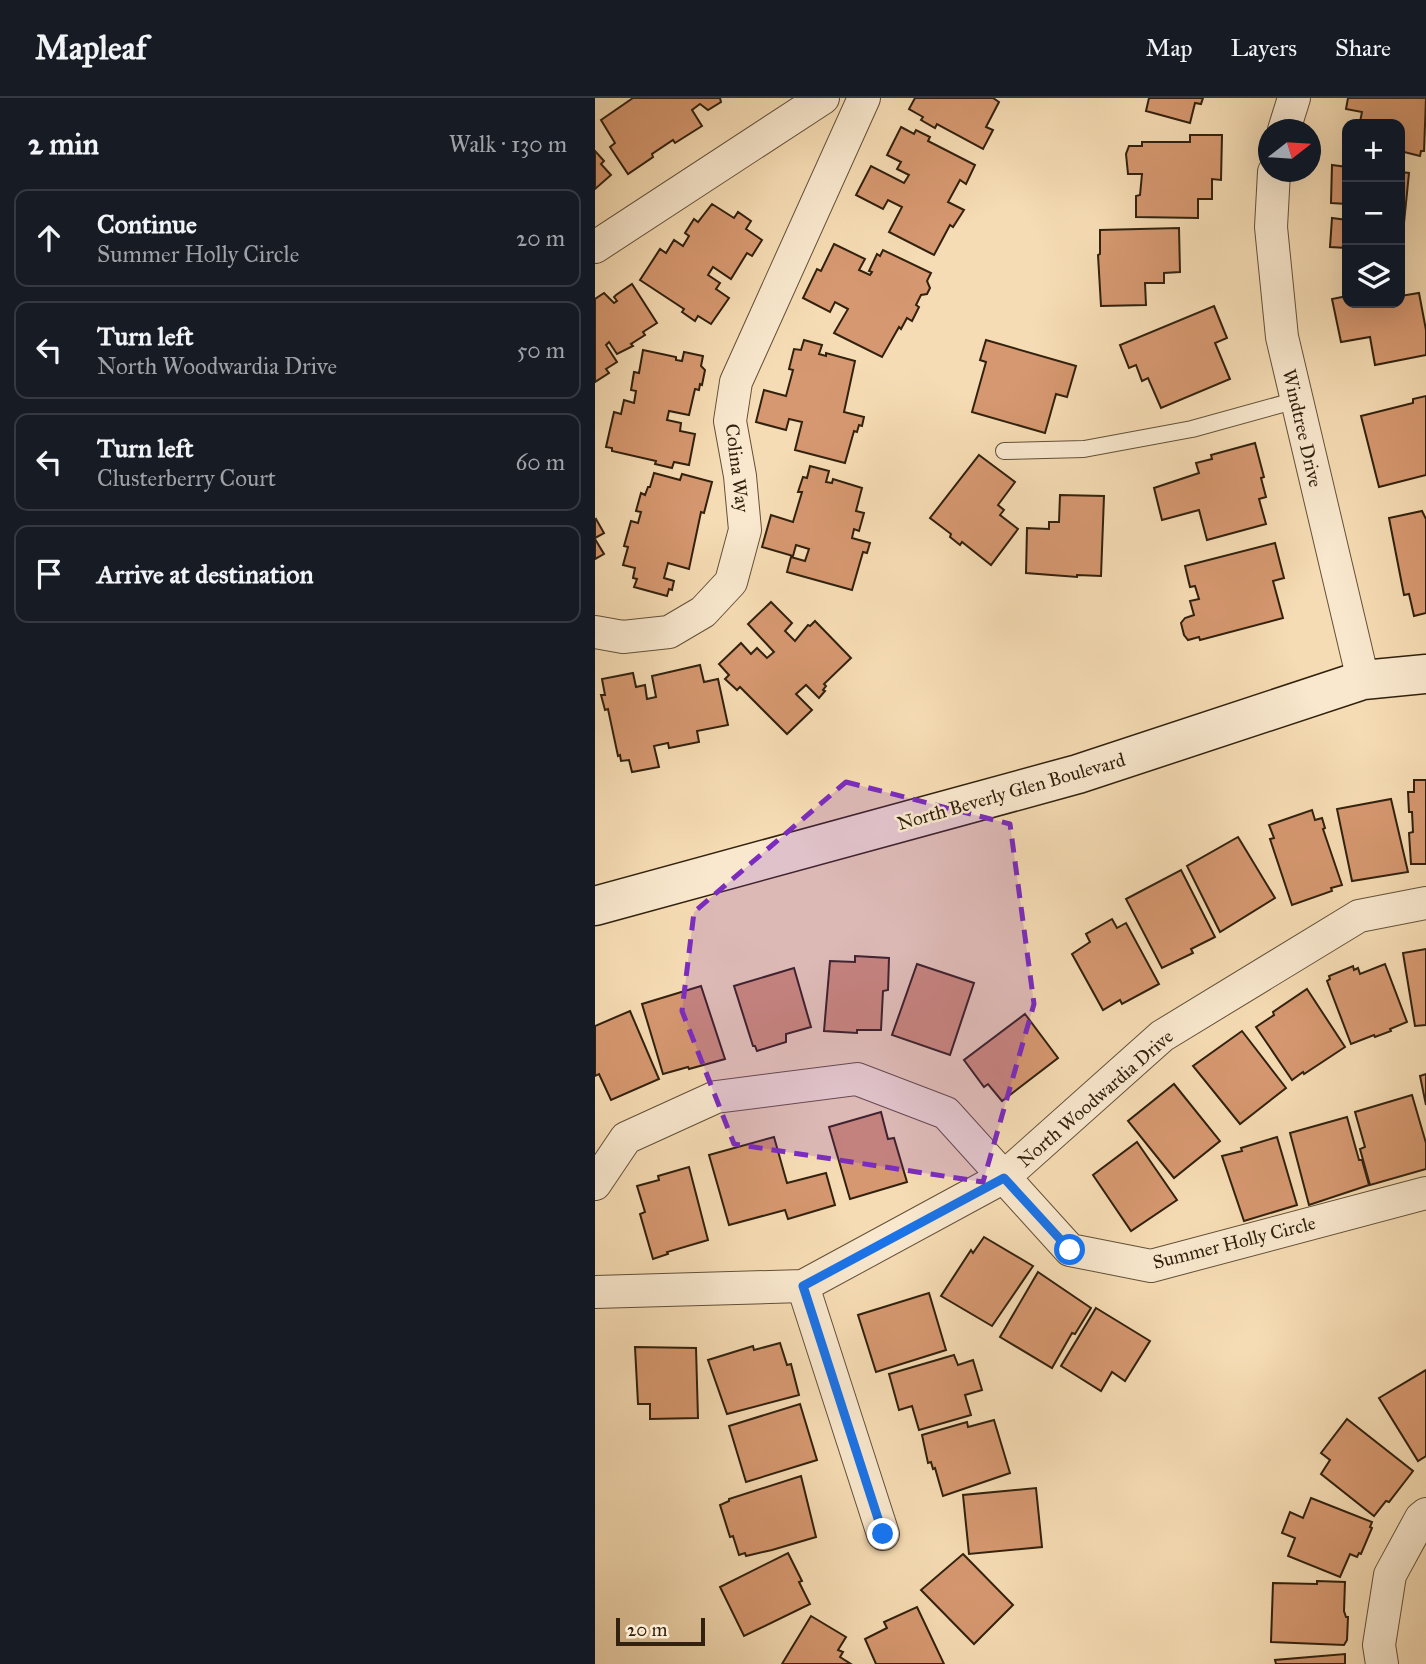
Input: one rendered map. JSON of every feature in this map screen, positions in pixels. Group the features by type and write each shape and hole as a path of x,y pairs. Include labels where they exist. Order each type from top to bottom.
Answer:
{"main road":[{"name":"North Beverly Glen Boulevard","path":"595,906 1077,774 1363,680 1426,674"}],"street":[{"path":"595,247 823,98"},
{"name":"Colina Way","path":"595,632 623,637 669,632 703,612 731,582 745,530 740,476 730,421 736,382 864,98"},
{"path":"1287,119 1294,98"},
{"name":"Windtree Drive","path":"1273,182 1271,227 1282,337 1363,680"},
{"name":"North Woodwardia Drive","path":"595,1292 803,1286 1004,1178 1162,1036 1359,916 1426,904"},
{"name":"Summer Holly Circle","path":"595,1184 626,1139 716,1097 857,1079 946,1113 1070,1250 1151,1266 1426,1192"},
{"path":"803,1286 883,1534"},
{"path":"1383,1664 1379,1645 1390,1575 1421,1518 1426,1514"}],"lane":[{"path":"1004,451 1084,449 1192,429 1297,400"}],"highlighted area":[{"path":"846,782 1010,824 1034,1004 983,1182 734,1144 682,1011 694,912"}],"building":[{"path":"633,98 720,98 721,102 708,110 700,104 692,110 702,126 675,143 673,140 628,174 610,147 615,143 601,120"},
{"path":"915,98 993,98 999,102 986,127 993,130 983,149 937,124 935,128 921,120 923,117 909,109"},
{"path":"1149,98 1203,98 1201,104 1195,103 1190,123 1146,111"},
{"path":"1348,98 1426,98 1424,151 1421,151 1420,156 1405,152 1405,119 1361,119 1362,112 1346,109"},
{"path":"901,127 914,134 916,130 930,137 928,141 975,165 966,184 960,180 948,202 964,210 953,227 950,225 934,255 889,232 902,207 888,200 883,209 856,195 871,166 904,183 909,175 897,169 901,162 887,155"},
{"path":"1190,135 1222,135 1221,180 1212,179 1212,199 1198,199 1198,218 1136,217 1136,196 1140,195 1142,174 1128,174 1126,154 1129,146 1142,146 1142,142 1190,142"},
{"path":"595,151 604,161 601,164 611,175 595,189"},
{"path":"1332,165 1342,166 1342,204 1331,203"},
{"path":"1405,173 1409,173 1405,213"},
{"path":"712,204 734,218 738,212 751,221 746,229 762,240 752,256 747,253 731,279 713,267 708,275 720,283 716,289 729,298 711,324 698,316 695,321 682,312 684,309 640,280 660,249 666,253 674,240 683,246 689,236 685,233 694,219 698,222"},
{"path":"1332,218 1342,219 1342,248 1330,247"},
{"path":"1179,228 1180,272 1164,273 1164,283 1145,283 1146,305 1101,306 1098,255 1100,230"},
{"path":"834,244 865,259 859,270 870,275 872,272 869,271 877,254 880,256 883,250 931,273 927,281 930,288 927,294 921,295 912,321 907,318 901,329 899,327 882,357 834,333 848,309 835,302 830,312 803,298 817,269 821,271"},
{"path":"632,284 657,323 643,332 645,335 631,344 633,346 617,354 609,342 606,345 617,362 606,369 609,373 595,382 595,299 604,293 614,303 617,301 614,297"},
{"path":"1419,293 1426,330 1426,355 1375,365 1370,337 1341,342 1332,299 1342,297 1342,308 1405,308 1405,295"},
{"path":"1214,306 1227,338 1215,343 1230,379 1161,408 1148,378 1142,381 1136,365 1129,368 1120,345"},
{"path":"804,340 822,345 819,354 826,356 826,353 855,361 844,412 864,417 862,426 859,425 857,432 854,431 845,463 795,450 802,422 789,419 786,430 756,422 764,390 786,396 793,370 789,369 794,349 801,350"},
{"path":"986,340 1076,366 1067,397 1056,394 1045,433 972,412 986,362 980,360"},
{"path":"643,350 676,357 676,360 682,361 684,352 703,356 701,366 705,370 702,385 700,384 699,390 695,389 689,415 669,411 667,420 681,423 680,431 695,434 689,465 674,462 672,468 606,447 614,412 621,414 624,400 634,403 636,391 631,390 634,372 639,373"},
{"path":"1426,396 1426,475 1379,487 1361,416 1413,403 1413,399"},
{"path":"1255,443 1264,477 1261,478 1266,497 1259,499 1266,524 1207,540 1199,510 1162,520 1154,488 1199,473 1196,463 1212,459 1211,455"},
{"path":"979,455 1015,482 998,505 1004,510 1000,515 1018,529 991,565 962,542 960,545 950,537 951,534 930,518"},
{"path":"810,466 829,471 826,482 832,483 833,479 862,488 856,511 864,513 859,531 854,529 852,538 870,543 867,553 863,552 852,590 787,572 791,557 805,561 809,549 796,545 793,556 762,547 771,515 793,522 802,492 798,492 803,477 807,478"},
{"path":"654,473 680,480 682,474 712,482 704,513 701,512 689,569 668,563 664,578 674,581 667,596 634,587 637,579 633,578 635,568 623,565 628,547 624,546 631,521 638,523 641,512 636,511 641,493 645,495"},
{"path":"1060,495 1104,496 1101,576 1026,573 1027,528 1049,529 1049,522 1059,522"},
{"path":"1422,511 1426,519 1426,613 1414,616 1409,594 1404,595 1389,518"},
{"path":"595,520 604,533 595,538"},
{"path":"595,539 604,554 595,559"},
{"path":"1275,543 1284,578 1273,581 1283,618 1200,640 1199,637 1188,640 1181,623 1185,618 1194,615 1190,601 1199,599 1195,586 1190,587 1185,566"},
{"path":"771,602 792,623 785,631 795,641 808,625 815,621 851,658 824,684 825,691 819,698 806,685 796,694 812,710 787,734 740,687 737,690 725,679 729,675 719,664 741,643 751,654 757,648 767,658 774,652 748,624"},
{"path":"700,665 704,682 718,679 728,725 697,731 699,742 669,748 668,743 654,746 659,767 632,772 629,760 621,761 620,755 618,756 608,709 605,710 601,695 605,695 602,679 633,673 636,687 645,685 647,699 656,697 652,676"},
{"path":"1414,780 1426,780 1426,864 1411,864 1409,833 1413,832 1408,792 1414,792"},
{"path":"1391,799 1408,872 1352,881 1337,809"},
{"path":"1312,810 1315,820 1322,818 1323,829 1342,885 1292,905 1270,839 1274,838 1269,825"},
{"path":"1238,837 1275,898 1220,932 1187,866"},
{"path":"1181,870 1215,937 1191,949 1193,953 1162,968 1126,899"},
{"path":"1112,919 1117,928 1126,923 1159,984 1122,1004 1120,1000 1103,1010 1072,954 1090,942 1086,934"},
{"path":"1426,949 1426,1025 1415,1026 1403,953"},
{"path":"855,956 889,958 888,990 883,991 881,1030 857,1030 857,1033 824,1031 830,961 855,962"},
{"path":"917,964 974,983 950,1055 892,1035"},
{"path":"1385,964 1407,1022 1390,1029 1391,1031 1351,1044 1327,981 1329,976 1353,966 1354,970 1358,968 1360,974"},
{"path":"794,968 811,1027 786,1034 786,1042 757,1051 753,1046 734,986"},
{"path":"701,986 725,1059 663,1074 642,1004"},
{"path":"1307,989 1345,1047 1292,1080 1256,1027"},
{"path":"630,1011 659,1079 611,1100 599,1074 595,1076 595,1026"},
{"path":"1025,1014 1058,1058 1002,1101 988,1084 984,1087 964,1060"},
{"path":"1242,1031 1286,1088 1240,1124 1193,1066"},
{"path":"1426,1074 1426,1105 1420,1076"},
{"path":"1174,1084 1220,1141 1174,1178 1128,1121"},
{"path":"1412,1095 1426,1143 1426,1169 1370,1185 1360,1149 1365,1147 1355,1112"},
{"path":"881,1112 888,1139 894,1138 907,1182 850,1199 829,1127"},
{"path":"1347,1117 1369,1185 1309,1205 1290,1133"},
{"path":"774,1137 787,1183 826,1173 835,1205 788,1219 785,1210 729,1225 709,1155"},
{"path":"1277,1137 1297,1205 1244,1221 1222,1156"},
{"path":"1137,1142 1177,1200 1131,1231 1093,1175"},
{"path":"689,1167 708,1240 653,1259 640,1214 645,1212 637,1186 659,1180 658,1176"},
{"path":"984,1237 1033,1266 992,1326 941,1296 971,1250 973,1253"},
{"path":"1038,1272 1091,1308 1075,1334 1072,1333 1052,1368 1000,1337"},
{"path":"929,1293 946,1350 876,1372 858,1315"},
{"path":"1096,1308 1150,1341 1125,1381 1112,1372 1101,1391 1061,1366"},
{"path":"780,1343 787,1365 791,1364 799,1395 727,1414 708,1360 753,1346 754,1350"},
{"path":"635,1347 696,1348 698,1418 650,1419 650,1404 638,1404"},
{"path":"954,1355 958,1365 973,1360 982,1390 965,1395 971,1415 919,1430 912,1406 899,1410 889,1374"},
{"path":"1426,1370 1426,1456 1418,1461 1379,1398"},
{"path":"800,1404 817,1460 746,1482 729,1426"},
{"path":"1347,1419 1413,1471 1389,1502 1386,1501 1374,1516 1321,1474 1330,1460 1321,1453"},
{"path":"994,1420 1010,1473 943,1496 935,1468 933,1469 931,1462 928,1463 922,1435 967,1422 968,1427"},
{"path":"801,1476 816,1537 772,1550 739,1555 720,1505 729,1499"},
{"path":"1036,1488 1042,1547 969,1554 963,1495"},
{"path":"1311,1498 1372,1522 1361,1554 1357,1557 1350,1554 1340,1577 1288,1556 1295,1538 1282,1533 1290,1512 1303,1518"},
{"path":"788,1553 810,1604 744,1636 720,1587"},
{"path":"963,1554 1013,1605 974,1644 921,1590"},
{"path":"1317,1581 1345,1582 1344,1611 1348,1617 1347,1640 1344,1645 1271,1642 1273,1583 1317,1584"},
{"path":"917,1607 944,1664 876,1664 865,1639 887,1628 884,1622"},
{"path":"811,1616 846,1637 838,1650 843,1652 840,1657 851,1664 782,1664"},
{"path":"1345,1654 1345,1664 1276,1664 1275,1660"}],"route":[{"path":"883,1534 803,1286 1004,1178 1070,1250"}]}
